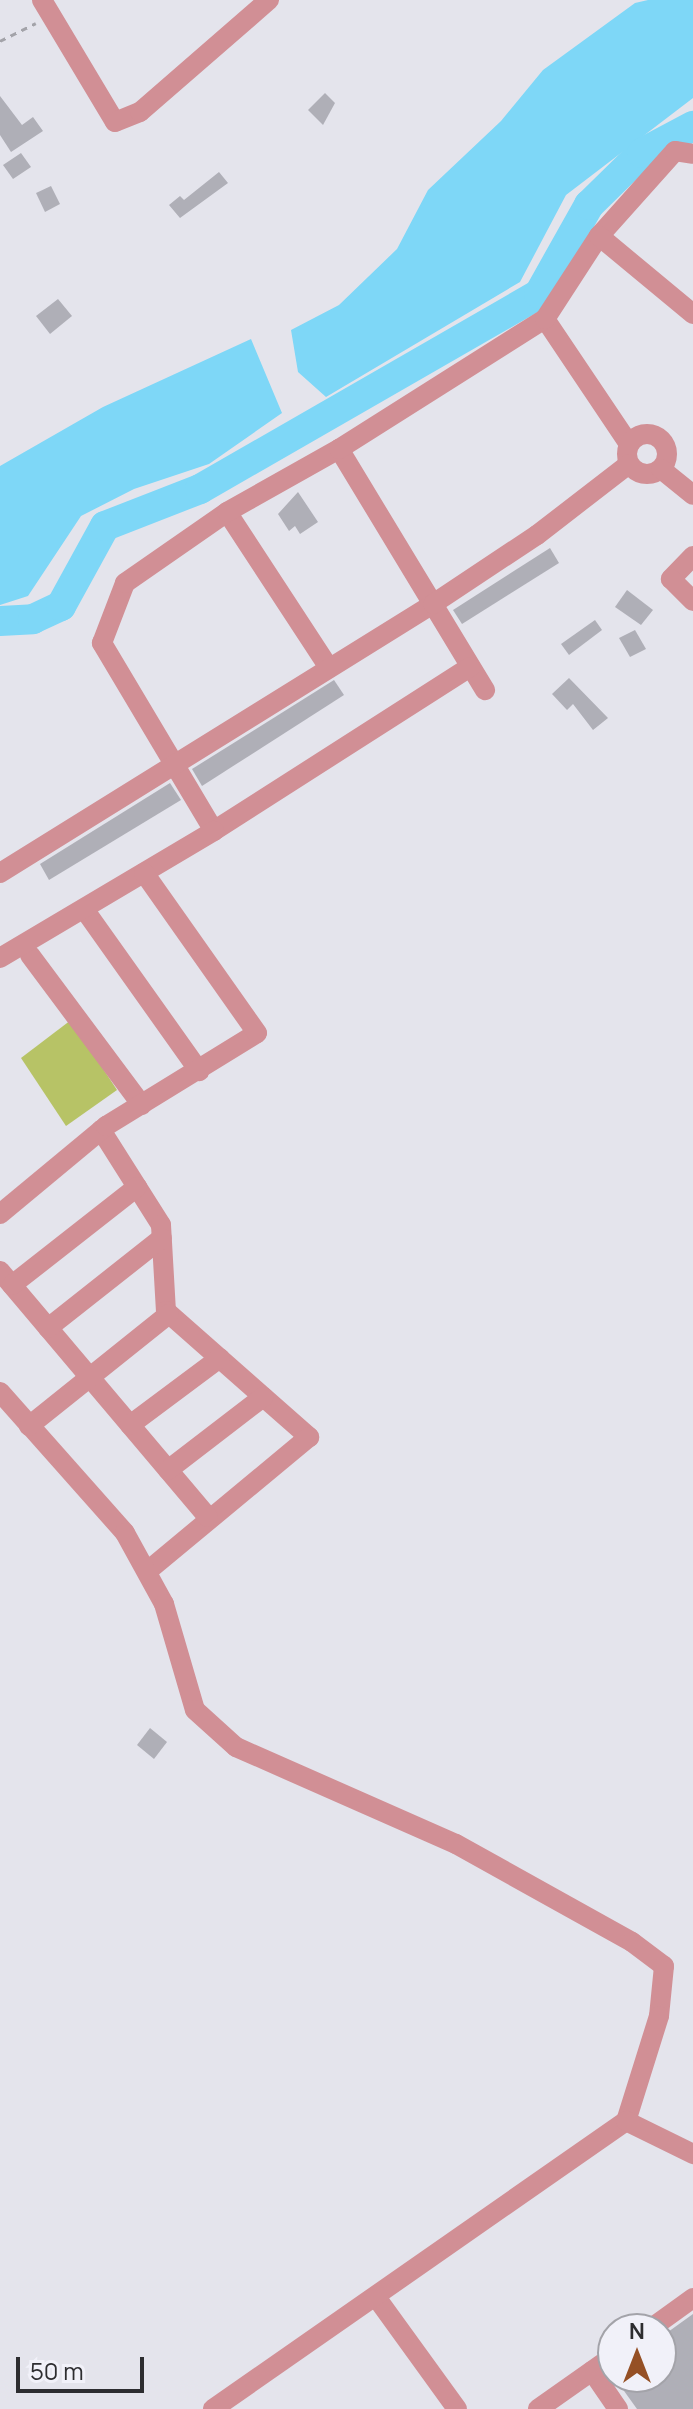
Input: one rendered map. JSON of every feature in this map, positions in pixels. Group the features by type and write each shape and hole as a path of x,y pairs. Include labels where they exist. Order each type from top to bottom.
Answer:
{"street":[{"path":"42,0 115,122 140,112 269,0"},
{"path":"214,831 174,769 102,643 125,583 227,512 339,449 545,319 599,236 675,151 693,154"},
{"path":"599,236 693,314"},
{"path":"545,319 640,473 661,469 691,488"},
{"path":"0,873 174,769 537,535 629,454 646,433 660,438 667,457 661,469"},
{"path":"339,449 485,690"},
{"path":"227,512 329,668"},
{"path":"693,556 671,579 693,601"},
{"path":"0,958 214,831 470,667"},
{"path":"0,1214 101,1130 257,1033 144,873"},
{"path":"84,909 199,1071"},
{"path":"30,955 142,1105"},
{"path":"101,1130 161,1225 169,1314 309,1437 208,1517 149,1570"},
{"path":"137,1187 6,1278 208,1517"},
{"path":"48,1328 162,1238"},
{"path":"29,1426 169,1314"},
{"path":"130,1425 220,1358"},
{"path":"0,1392 125,1533 149,1570 195,1710 236,1747 456,1844 632,1942 664,1966 659,2016 626,2121 213,2409"},
{"path":"168,1470 263,1397"},
{"path":"626,2121 693,2154"},
{"path":"376,2297 457,2409"},
{"path":"672,2313 693,2298"},
{"path":"538,2409 597,2367"},
{"path":"592,2371 618,2409"}],"green space":[{"path":"71,1020 117,1090 66,1126 21,1058"}],"water":[{"path":"693,0 693,98 566,195 520,282 326,397 298,372 291,330 339,305 397,249 428,190 501,121 543,70 635,3"},
{"path":"251,339 282,413 209,464 134,489 81,516 28,596 0,605 0,466 103,407"}],"building":[{"path":"325,93 335,103 323,125 308,110"},
{"path":"0,96 22,125 33,117 43,131 11,152 0,135"},
{"path":"21,153 31,167 13,179 3,165"},
{"path":"219,172 228,183 180,218 169,205 180,196 184,200"},
{"path":"51,186 60,204 45,212 36,193"},
{"path":"58,299 72,316 50,334 36,316"},
{"path":"298,492 318,522 300,534 295,526 289,531 278,514"},
{"path":"550,548 559,563 462,624 453,610"},
{"path":"627,590 653,610 641,625 615,607"},
{"path":"595,620 602,630 569,655 561,644"},
{"path":"635,630 646,649 630,657 619,638"},
{"path":"569,678 608,718 593,730 573,704 567,710 552,694"},
{"path":"334,680 344,695 202,786 192,769"},
{"path":"170,783 181,800 49,880 40,864"},
{"path":"150,1728 167,1742 154,1759 137,1745"},
{"path":"693,2314 693,2409 637,2409 626,2393 677,2393 677,2326"}],"waterway":[{"path":"0,621 33,619 61,606 105,526 200,489 539,294 589,205 642,153 693,126"}]}
